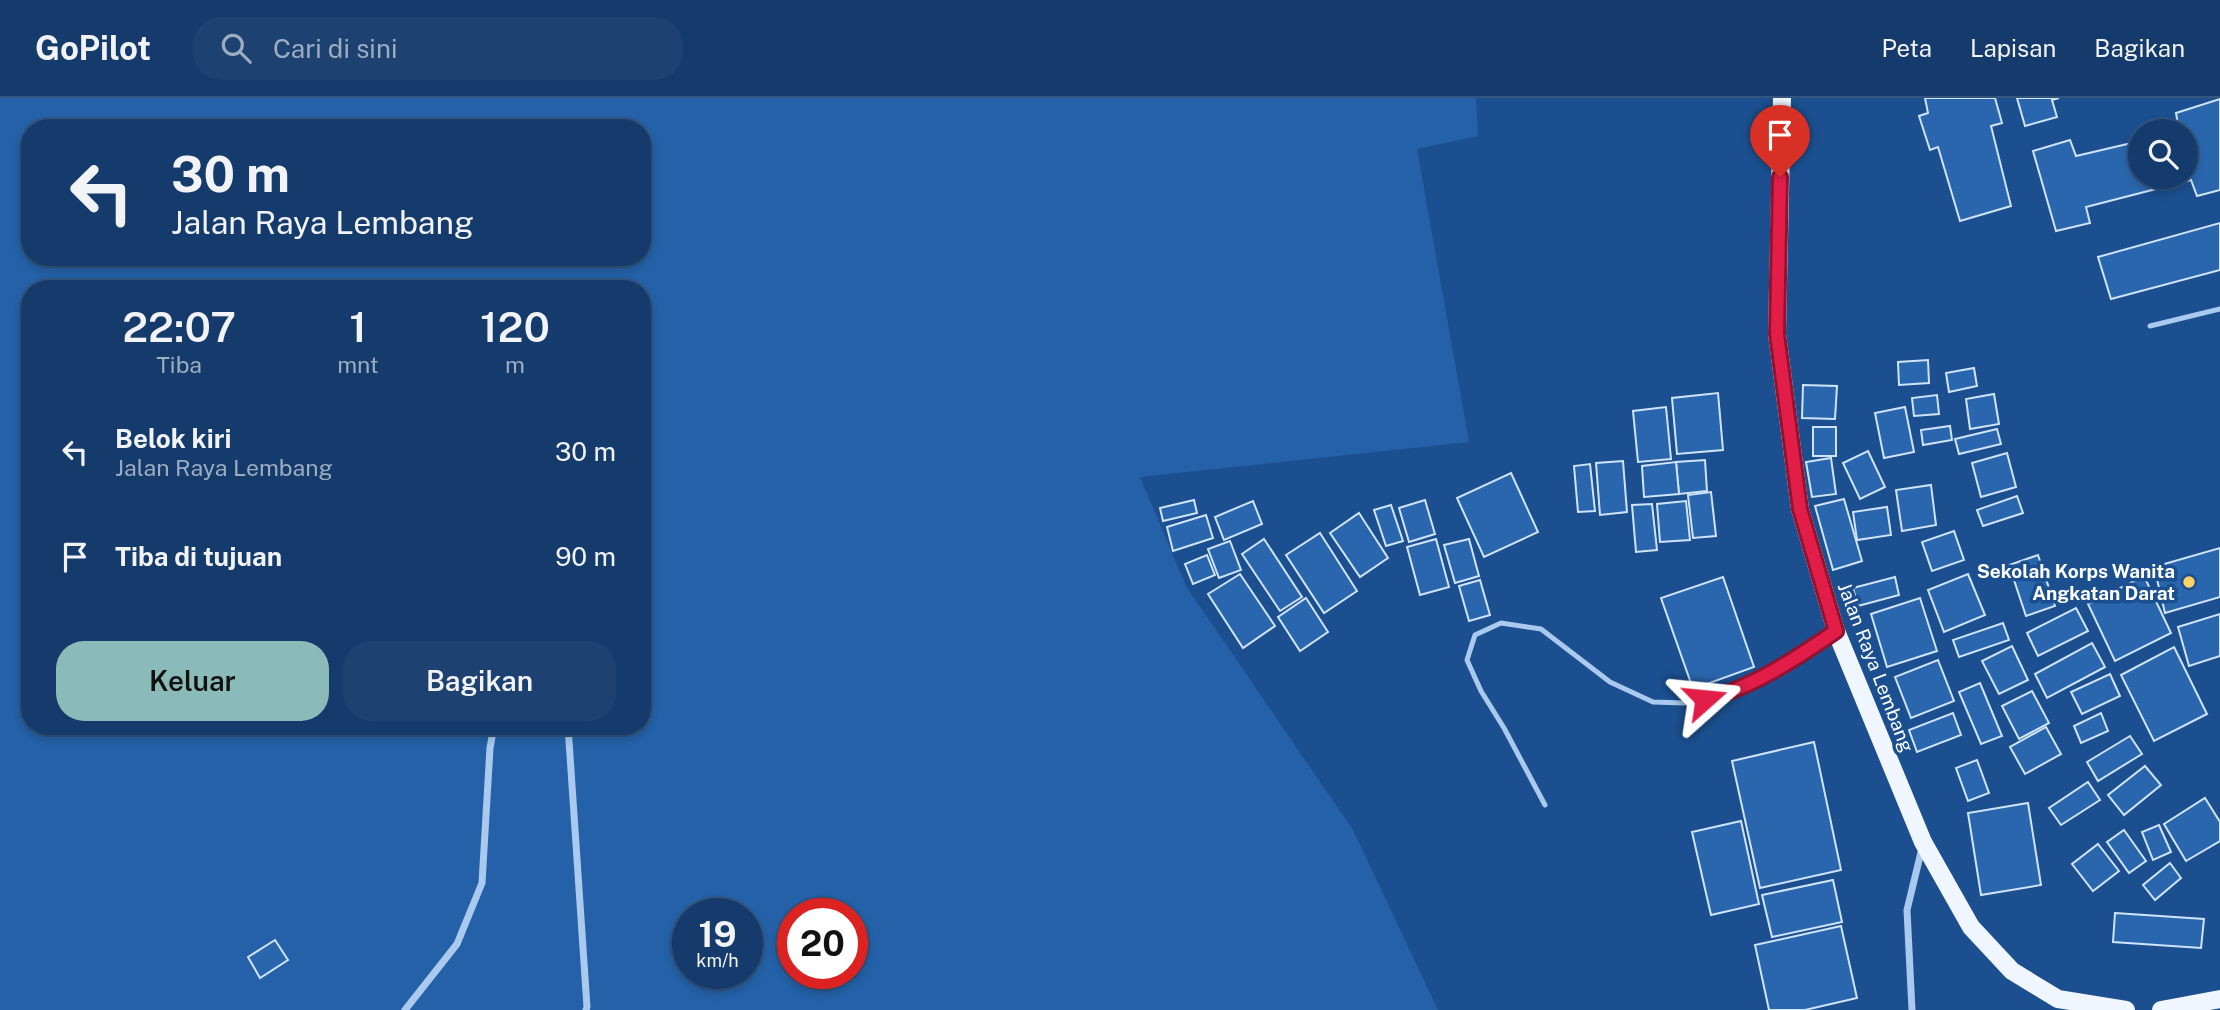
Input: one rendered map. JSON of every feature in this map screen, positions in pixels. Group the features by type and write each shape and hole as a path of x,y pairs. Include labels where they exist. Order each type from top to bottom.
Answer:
{"main road":[{"name":"Jalan Raya Lembang","path":"1782,98 1777,334 1800,509 1836,631 1923,842 1971,927 2012,971 2058,999 2126,1010"},
{"path":"2161,1010 2220,999"}],"street":[{"path":"405,1010 457,944 482,883 493,735"},
{"path":"569,735 586,1010"},
{"path":"1912,1010 1907,910 1923,842"}],"lane":[{"path":"2150,326 2220,309"},
{"path":"1545,805 1481,691 1467,660 1475,635 1501,623 1541,629 1610,682 1653,702 1684,703 1727,695 1807,651 1836,631"}],"shaded area":[{"path":"0,98 1476,98 1478,136 1417,149 1469,442 1140,477 1186,586 1353,830 1438,1010 0,1010"}],"building":[{"path":"1925,98 1995,98 2002,123 1991,126 2011,206 1960,221 1938,147 1930,150 1919,116 1928,113"},
{"path":"2017,98 2059,98 2052,100 2057,117 2025,126"},
{"path":"2220,99 2220,190 2197,196 2194,189 2198,189 2198,119 2177,119 2176,113"},
{"path":"2070,140 2076,156 2128,144 2128,189 2156,189 2086,207 2090,223 2056,231 2033,151"},
{"path":"2220,223 2220,270 2111,299 2098,257"},
{"path":"1928,360 1929,383 1899,385 1898,362"},
{"path":"1974,368 1977,386 1949,392 1946,373"},
{"path":"1803,385 1837,386 1835,419 1802,418"},
{"path":"1718,393 1723,450 1677,454 1672,398"},
{"path":"1994,394 1999,424 1970,429 1966,399"},
{"path":"1937,395 1939,414 1914,416 1912,398"},
{"path":"1666,407 1671,459 1638,462 1633,411"},
{"path":"1905,407 1914,452 1884,458 1875,413"},
{"path":"1950,426 1952,440 1923,445 1921,430"},
{"path":"1813,427 1836,427 1836,456 1813,456"},
{"path":"1997,429 2001,444 1959,454 1955,439"},
{"path":"1868,451 1885,487 1860,499 1843,463"},
{"path":"2007,453 2016,487 1981,497 1972,463"},
{"path":"1831,458 1836,494 1812,497 1806,462"},
{"path":"1705,460 1707,491 1679,494 1676,462"},
{"path":"1623,461 1627,512 1600,515 1596,463"},
{"path":"1676,462 1679,494 1644,497 1642,466"},
{"path":"1590,464 1595,511 1578,512 1574,466"},
{"path":"1511,473 1538,532 1484,557 1457,498"},
{"path":"1931,485 1936,525 1902,531 1896,490"},
{"path":"1711,492 1716,536 1693,538 1688,495"},
{"path":"2017,496 2023,513 1983,526 1977,510"},
{"path":"1844,499 1862,561 1833,570 1815,506"},
{"path":"1194,500 1197,513 1163,521 1160,508"},
{"path":"1425,500 1435,534 1409,542 1399,508"},
{"path":"1253,501 1262,524 1224,540 1215,517"},
{"path":"1686,501 1690,540 1660,542 1657,504"},
{"path":"1652,504 1657,550 1636,552 1632,505"},
{"path":"1391,505 1403,541 1386,546 1374,510"},
{"path":"1887,507 1891,535 1857,540 1853,512"},
{"path":"1359,513 1388,558 1360,577 1330,533"},
{"path":"1206,515 1213,538 1173,551 1167,527"},
{"path":"1954,531 1964,560 1932,571 1922,542"},
{"path":"1320,533 1357,591 1324,613 1286,555"},
{"path":"1264,539 1302,597 1280,611 1242,554"},
{"path":"1436,539 1449,587 1420,595 1407,547"},
{"path":"1469,539 1479,576 1455,583 1444,545"},
{"path":"1230,541 1241,570 1219,578 1208,549"},
{"name":"Sekolah Korps Wanita Angkatan Darat","path":"2220,548 2220,597 2165,613 2154,567"},
{"path":"1207,555 1215,575 1193,584 1185,564"},
{"path":"2038,555 2055,606 2026,616 2009,565"},
{"path":"1240,574 1275,626 1243,648 1208,594"},
{"path":"1968,574 1985,615 1944,632 1928,590"},
{"path":"2144,576 2171,633 2115,661 2088,604"},
{"path":"1723,577 1754,667 1693,689 1661,598"},
{"path":"1895,577 1899,595 1858,606 1853,588"},
{"path":"1480,580 1490,615 1469,621 1459,586"},
{"path":"1306,598 1328,632 1300,651 1278,617"},
{"path":"1920,598 1937,651 1887,667 1871,614"},
{"path":"2076,608 2088,631 2038,656 2027,633"},
{"path":"2220,614 2220,656 2189,666 2178,627"},
{"path":"2003,623 2009,640 1959,657 1953,640"},
{"path":"2092,643 2105,667 2047,698 2035,674"},
{"path":"2012,646 2028,680 1999,694 1982,661"},
{"path":"2174,647 2207,714 2154,741 2121,675"},
{"path":"1938,660 1954,701 1911,718 1895,677"},
{"path":"2110,674 2120,696 2082,714 2071,692"},
{"path":"1980,683 2002,736 1981,744 1959,692"},
{"path":"2032,691 2049,723 2019,739 2002,706"},
{"path":"1953,713 1961,735 1917,752 1909,730"},
{"path":"2101,713 2108,731 2081,743 2074,726"},
{"path":"2046,727 2061,754 2025,774 2010,747"},
{"path":"2130,736 2142,754 2098,781 2087,762"},
{"path":"1814,742 1841,870 1760,888 1732,761"},
{"path":"1977,760 1989,793 1968,801 1956,768"},
{"path":"2145,766 2161,785 2124,815 2108,795"},
{"path":"2088,782 2100,800 2061,825 2049,808"},
{"path":"2205,798 2220,822 2220,841 2186,861 2164,824"},
{"path":"2028,803 2041,885 1981,895 1968,813"},
{"path":"1741,821 1759,904 1711,915 1692,832"},
{"path":"2159,825 2171,852 2153,860 2142,832"},
{"path":"2124,830 2146,861 2129,873 2107,842"},
{"path":"2098,844 2119,871 2093,891 2072,864"},
{"path":"2170,863 2181,878 2155,900 2143,885"},
{"path":"1833,880 1842,922 1772,937 1762,895"},
{"path":"2115,913 2204,919 2201,948 2113,942"},
{"path":"1841,926 1857,998 1805,1010 1769,1010 1755,945"},
{"path":"275,940 288,960 260,978 248,957"}],"place":[{"name":"Sekolah Korps Wanita Angkatan Darat","path":"2189,582"}],"route":[{"path":"1705,699 1727,695 1807,651 1836,631 1800,509 1777,334 1780,177"}]}
